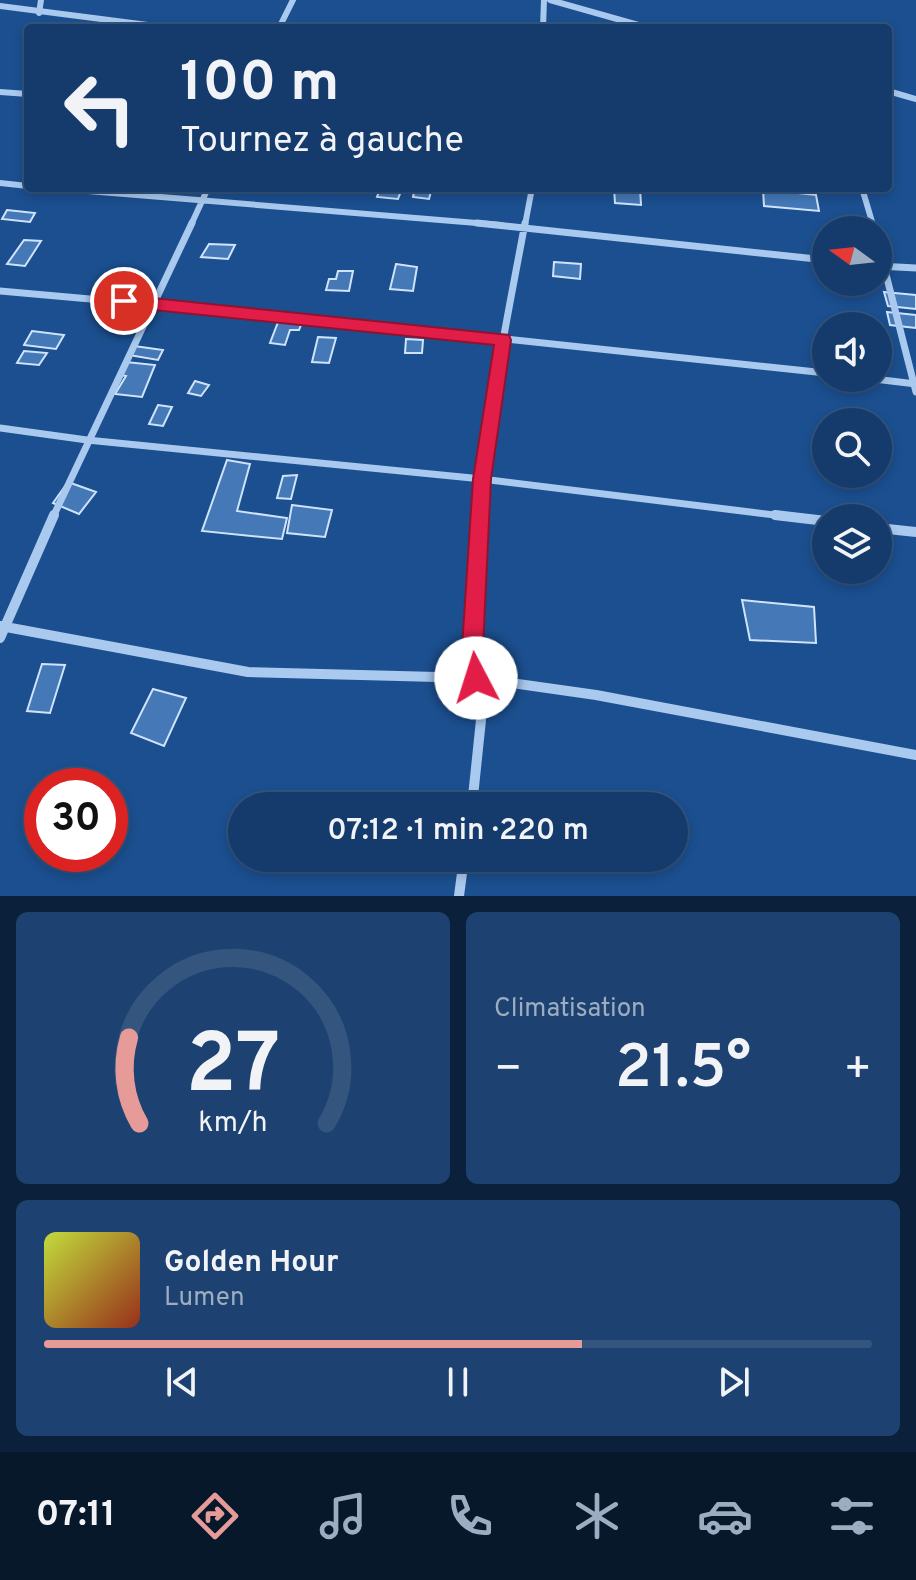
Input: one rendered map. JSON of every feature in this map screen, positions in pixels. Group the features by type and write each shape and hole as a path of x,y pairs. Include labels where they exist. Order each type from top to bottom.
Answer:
{"street":[{"path":"39,13 41,0"},
{"path":"281,24 293,0"},
{"path":"544,24 547,0 634,24"},
{"path":"0,6 136,24"},
{"path":"0,92 24,94"},
{"path":"892,92 916,99"},
{"path":"0,183 24,186"},
{"path":"94,192 526,227 812,258"},
{"path":"0,638 2,626 87,440 206,192"},
{"path":"473,792 481,720 472,648 482,479 503,340 532,192"},
{"path":"863,192 870,216"},
{"path":"892,267 916,268"},
{"path":"0,291 812,372"},
{"path":"890,296 915,387 892,383"},
{"path":"0,428 87,440 482,479 812,519"},
{"path":"892,529 916,532"},
{"path":"2,626 248,672 476,678 657,706 916,755"},
{"path":"459,896 462,872"}],"building":[{"path":"379,192 401,192 398,199 377,197"},
{"path":"414,192 431,192 429,199 413,197"},
{"path":"614,192 640,192 641,205 615,203"},
{"path":"763,192 790,192 816,195 819,211 764,206"},
{"path":"7,210 35,213 30,222 2,219"},
{"path":"24,240 41,241 25,266 7,264"},
{"path":"209,244 235,245 228,259 201,257"},
{"path":"554,262 581,264 580,279 553,276"},
{"path":"396,264 417,267 413,291 390,289"},
{"path":"338,271 353,271 349,291 326,290 329,279 336,279"},
{"path":"892,293 916,295 916,309 888,306 885,296 892,296"},
{"path":"892,313 916,315 916,328 892,325"},
{"path":"280,317 303,320 299,330 290,330 285,345 270,343"},
{"path":"32,331 64,335 56,349 24,345"},
{"path":"318,337 336,338 329,363 312,362"},
{"path":"406,339 423,340 422,353 405,353"},
{"path":"134,346 163,350 158,360 129,355"},
{"path":"24,351 47,353 39,365 17,363"},
{"path":"126,362 155,365 142,397 115,394 126,376 119,375"},
{"path":"195,381 209,385 201,396 188,393"},
{"path":"158,405 172,407 163,426 149,424"},
{"path":"227,460 250,464 237,511 287,518 282,539 202,531"},
{"path":"297,475 291,499 277,498 283,476"},
{"path":"68,482 96,492 79,514 53,503"},
{"path":"292,505 332,510 325,537 287,533"},
{"path":"742,600 814,607 816,643 750,640"},
{"path":"42,664 65,665 50,713 27,711"},
{"path":"153,689 186,698 164,746 131,733"}],"route":[{"path":"124,301 503,340 482,479 472,648 476,678"}]}
